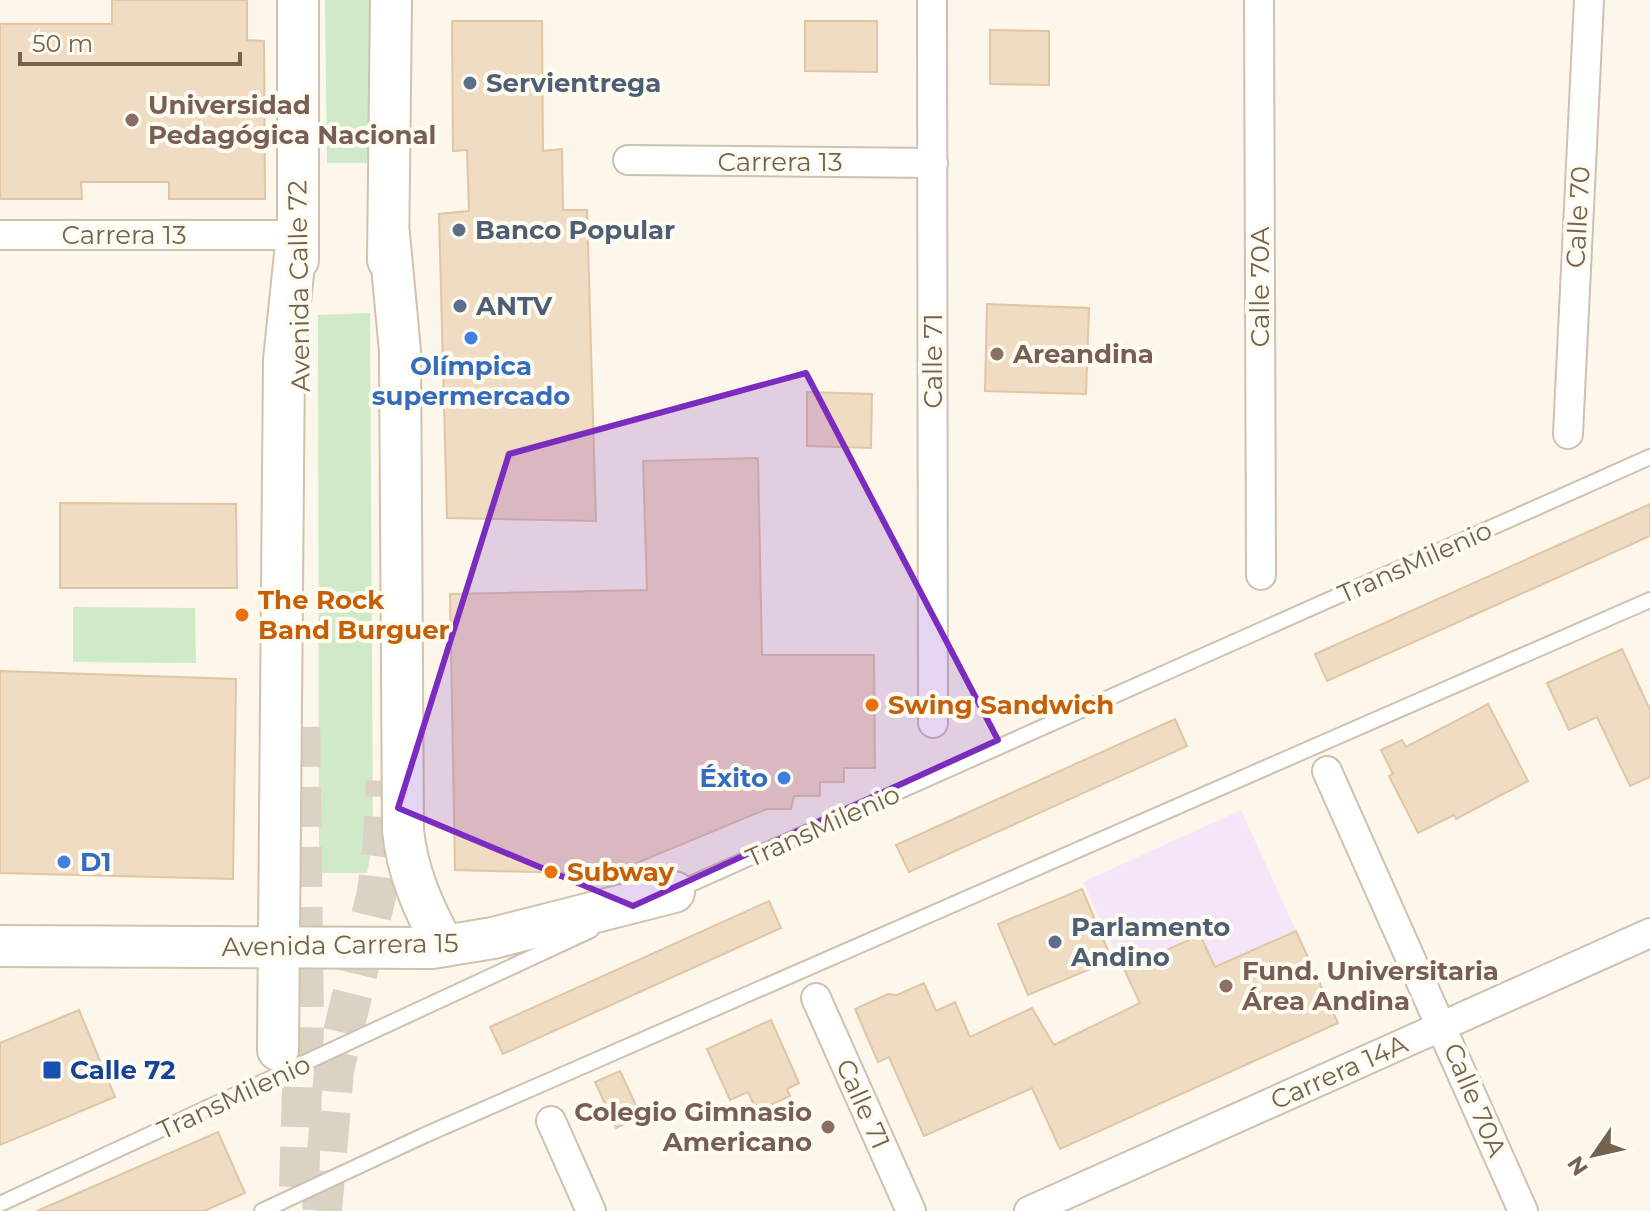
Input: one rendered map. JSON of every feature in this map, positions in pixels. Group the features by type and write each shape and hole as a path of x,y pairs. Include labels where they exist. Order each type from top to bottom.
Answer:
{"main road":[{"name":"Avenida Calle 72","path":"298,0 300,524"},
{"path":"384,515 383,361 389,234 391,0"},
{"path":"389,234 400,351 403,830 417,891 444,946"},
{"path":"278,1050 284,360 297,235"},
{"name":"Avenida Carrera 15","path":"0,946 444,946 493,938 674,892"}],"street":[{"name":"Calle 71","path":"932,0 933,723"},
{"name":"Calle 70A","path":"1259,0 1261,575"},
{"name":"Calle 70","path":"1568,434 1589,0"},
{"name":"Carrera 13","path":"628,160 933,163"},
{"name":"Carrera 13","path":"0,235 297,235"},
{"name":"Calle 70A","path":"1327,771 1523,1211"},
{"name":"Carrera 14A","path":"1029,1211 1650,933"},
{"name":"Calle 71","path":"816,998 911,1211"},
{"path":"551,1121 591,1211"}],"lane":[{"name":"TransMilenio","path":"0,1204 674,892 1650,457"},
{"path":"262,1211 425,1135 1650,600"}],"highlighted area":[{"path":"806,373 998,740 633,906 398,808 509,454"}],"shaded area":[{"name":"Fund. Universitaria Área Andina","path":"1241,810 1338,1023 1060,1149 1032,1088 924,1136 896,1072 1032,1008 1055,1045 1139,1004 1083,882"}],"green space":[{"path":"325,0 374,0 375,163 327,163"},
{"path":"370,313 373,842 367,873 319,873 318,315"},
{"path":"73,607 195,608 196,663 73,662"}],"building":[{"name":"Universidad Pedagógica Nacional","path":"112,0 247,0 247,40 264,41 265,199 169,199 169,182 81,182 82,199 0,199 0,24 112,24"},
{"path":"452,21 542,21 543,151 562,149 563,210 587,210 596,521 447,518 439,214 469,211 467,150 453,151"},
{"path":"805,21 877,21 877,72 805,71"},
{"path":"990,30 1049,31 1049,85 990,84"},
{"path":"987,304 1089,308 1086,394 985,391"},
{"path":"807,392 872,394 871,448 807,446"},
{"path":"758,458 762,655 874,655 875,768 844,768 844,782 820,782 820,796 794,796 791,809 767,809 610,874 455,870 450,594 647,590 643,461"},
{"path":"60,503 236,504 237,588 60,588"},
{"path":"1650,504 1650,536 1327,681 1315,654"},
{"path":"1622,649 1650,710 1650,777 1630,786 1597,717 1569,730 1547,683"},
{"path":"0,671 236,679 233,879 0,873"},
{"path":"1488,704 1528,781 1456,819 1454,815 1418,833 1389,776 1393,774 1381,750 1402,740 1406,747"},
{"path":"1175,719 1187,746 909,872 896,845"},
{"name":"Parlamento Andino","path":"1082,889 1112,960 1028,995 998,924"},
{"path":"769,901 781,928 503,1054 490,1027"},
{"name":"Fund. Universitaria Área Andina","path":"1296,931 1338,1023 1060,1149 1032,1088 924,1136 889,1057 878,1062 855,1009 888,994 897,995 924,983 936,1011 955,1002 970,1037 1032,1008 1054,1045 1140,1003 1124,969 1200,935 1215,967"},
{"name":"Calle 72","path":"79,1010 115,1097 0,1145 0,1043"},
{"path":"771,1020 799,1083 787,1089 790,1096 757,1111 748,1092 730,1100 707,1049"},
{"path":"620,1071 641,1116 616,1128 595,1082"},
{"name":"Calle 72","path":"218,1132 245,1193 204,1211 37,1211"}],"tunnel":[{"path":"299,1187 304,1025 300,708"},
{"path":"322,1211 334,1070 377,892 386,781"}],"place":[{"name":"Servientrega","path":"470,83"},
{"name":"Universidad Pedagógica Nacional","path":"132,120"},
{"name":"Banco Popular","path":"459,230"},
{"name":"ANTV","path":"460,306"},
{"name":"Olímpica supermercado","path":"471,338"},
{"name":"Areandina","path":"997,354"},
{"name":"The Rock Band Burguer","path":"242,615"},
{"name":"Swing Sandwich","path":"872,705"},
{"name":"Éxito","path":"784,778"},
{"name":"D1","path":"64,862"},
{"name":"Subway","path":"551,872"},
{"name":"Parlamento Andino","path":"1055,942"},
{"name":"Fund. Universitaria Área Andina","path":"1226,986"},
{"name":"Calle 72","path":"52,1070"},
{"name":"Colegio Gimnasio Americano","path":"828,1127"}]}
